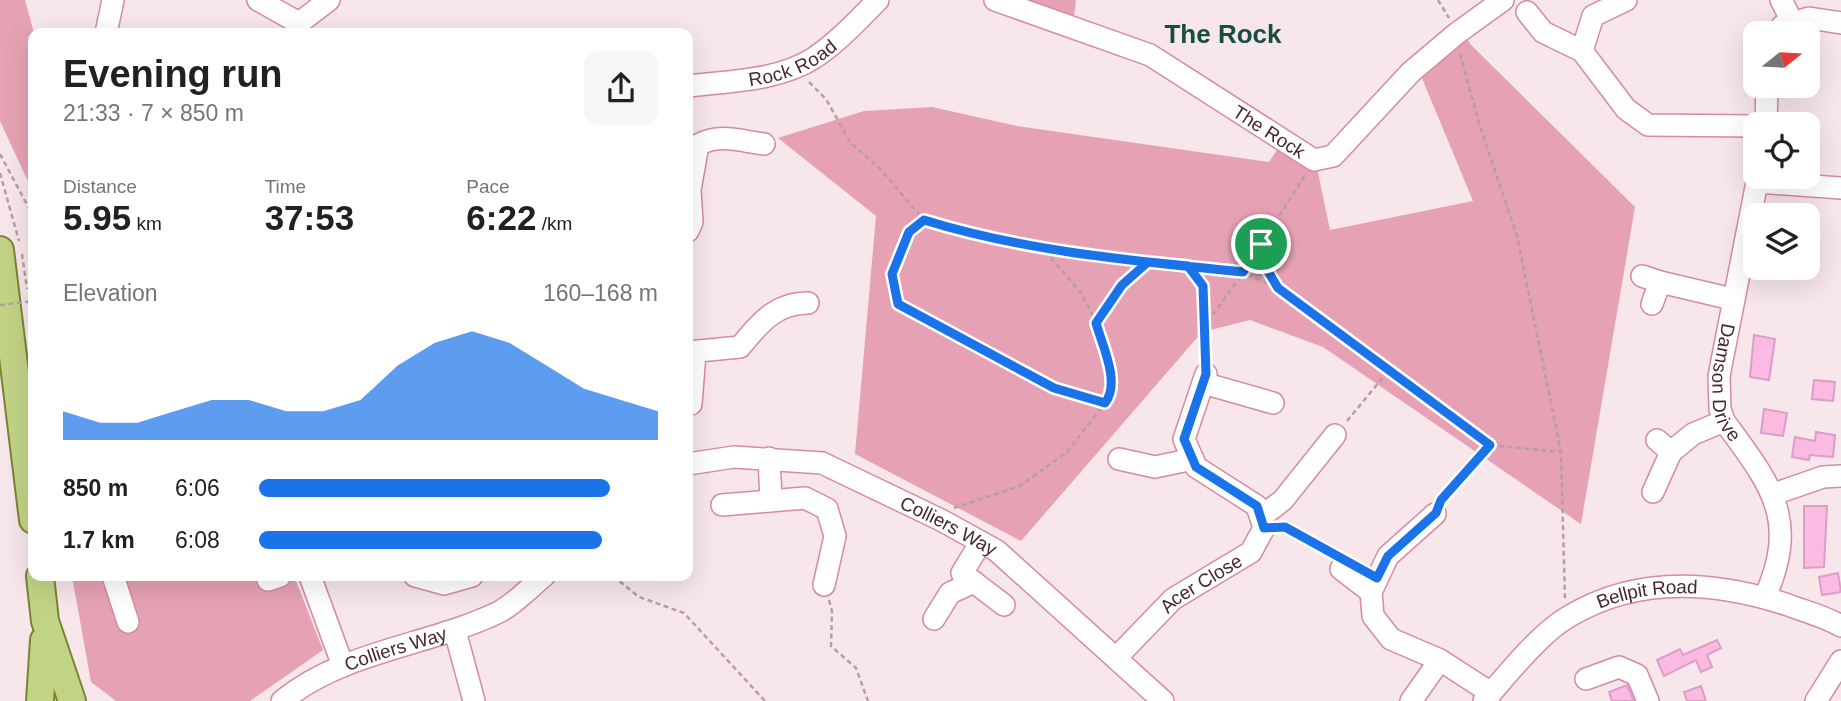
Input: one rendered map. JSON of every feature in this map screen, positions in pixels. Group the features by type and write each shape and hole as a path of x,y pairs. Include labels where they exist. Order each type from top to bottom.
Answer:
{"main road":[{"path":"0,250 28,479"},
{"path":"40,701 45,621 41,581"},
{"path":"45,621 72,701"}],"street":[{"path":"107,28 113,0"},
{"path":"258,0 299,28 329,0"},
{"name":"Rock Road","path":"693,85 758,77 795,68 833,44 878,0"},
{"name":"The Rock","path":"995,0 1150,55 1314,160 1333,156 1411,72 1456,33 1503,0"},
{"path":"1583,51 1593,16 1626,0"},
{"path":"1781,0 1784,21"},
{"path":"1527,12 1543,32 1583,51 1626,109 1648,125 1743,126"},
{"path":"1802,21 1809,18 1841,23"},
{"path":"693,173 698,145 709,139 726,138 764,144"},
{"path":"1820,186 1841,188"},
{"name":"Damson Drive","path":"1756,189 1732,299 1719,376 1720,409 1724,421 1774,494 1781,537 1778,569 1765,597"},
{"path":"1651,304 1651,279 1732,299"},
{"path":"693,352 740,347 764,318 790,303 807,303"},
{"path":"1263,522 1257,506 1196,467 1184,439 1204,379 1273,403"},
{"path":"1653,492 1663,452 1693,434 1724,421"},
{"name":"Acer Close","path":"1116,657 1173,599 1251,552 1263,522 1335,435"},
{"name":"Colliers Way","path":"693,463 734,457 822,463 941,520 997,551 1163,701"},
{"path":"769,458 771,500"},
{"path":"1119,459 1155,467 1193,459"},
{"path":"1774,494 1823,477 1841,475"},
{"path":"722,505 805,498 827,509 835,536 824,585"},
{"path":"1436,513 1388,556 1371,592 1373,617 1391,639 1440,660 1488,697"},
{"path":"981,542 962,573 1004,605"},
{"path":"1342,564 1371,592"},
{"path":"115,581 128,622"},
{"path":"312,581 342,666"},
{"path":"433,581 444,584 454,581"},
{"name":"Colliers Way","path":"282,701 309,682 342,666 455,631 500,612 538,581"},
{"path":"934,619 950,593 974,582"},
{"name":"Bellpit Road","path":"1488,697 1566,618 1614,595 1650,587 1702,586 1765,597 1841,626"},
{"path":"455,631 474,701"},
{"path":"1412,701 1440,660"},
{"path":"1816,701 1841,661"},
{"path":"1586,679 1619,667 1637,675 1648,701"}],"path":[{"path":"1438,0 1455,26 1463,71 1506,199 1529,286 1562,452 1566,618"},
{"path":"795,68 826,99 850,142 880,169 924,220 967,233 1040,245 1148,262 1243,272 1278,288 1490,445 1562,452"},
{"path":"0,154 28,206"},
{"path":"1206,324 1243,272 1314,160"},
{"path":"924,220 909,232 892,274 898,304 1054,388 1105,403"},
{"path":"1261,244 1266,268 1278,288"},
{"path":"941,520 954,507 993,498 1020,486 1067,452 1111,396 1111,378 1096,323 1081,293 1040,245"},
{"path":"1096,323 1122,285 1148,262"},
{"path":"1188,266 1203,286 1206,324 1204,379"},
{"path":"0,305 28,301"},
{"path":"1335,435 1390,370"},
{"path":"1436,513 1441,500 1490,445"},
{"path":"1263,522 1285,527 1342,564"},
{"path":"619,581 639,597 684,613 765,701"},
{"path":"824,585 832,611 831,646 856,668 868,701"}],"shaded area":[{"path":"0,0 25,0 33,28 28,28 28,181 0,121"},
{"path":"1027,0 1076,0 1074,16"},
{"path":"1463,32 1471,45 1635,207 1581,524 1323,347 1250,320 1202,332 1021,541 855,454 876,216 778,138 864,111 932,107 1017,126 1269,162 1287,135 1313,149 1330,230 1473,201 1419,71"},
{"path":"73,581 296,581 323,650 250,701 116,701 91,682"}],"building":[{"path":"1754,335 1775,339 1769,380 1750,377"},
{"path":"1814,380 1835,382 1833,401 1812,399"},
{"path":"1764,409 1787,413 1783,436 1761,433"},
{"path":"1816,432 1835,435 1833,457 1810,455 1809,460 1792,457 1795,437 1815,441"},
{"path":"1804,506 1827,506 1824,567 1804,568"},
{"path":"1838,573 1841,592 1822,595 1819,577"},
{"path":"1717,640 1721,648 1707,655 1712,667 1701,672 1696,660 1664,676 1657,660 1680,649 1683,655"},
{"path":"1627,685 1634,701 1612,701 1609,692"},
{"path":"1701,686 1706,701 1687,701 1684,692"}],"district":[{"name":"The Rock","path":"1223,34"}],"route":[{"path":"1261,244 1243,272 1188,266 1148,262 1040,245 967,233 924,220 909,232 892,274 898,304 1054,388 1105,403 1111,396 1111,378 1096,323 1122,285 1148,262 1188,266 1203,286 1206,324 1206,374 1184,439 1196,467 1257,506 1264,528 1285,527 1377,578 1388,556 1436,513 1441,500 1490,445 1278,288 1266,268 1261,244"}]}
